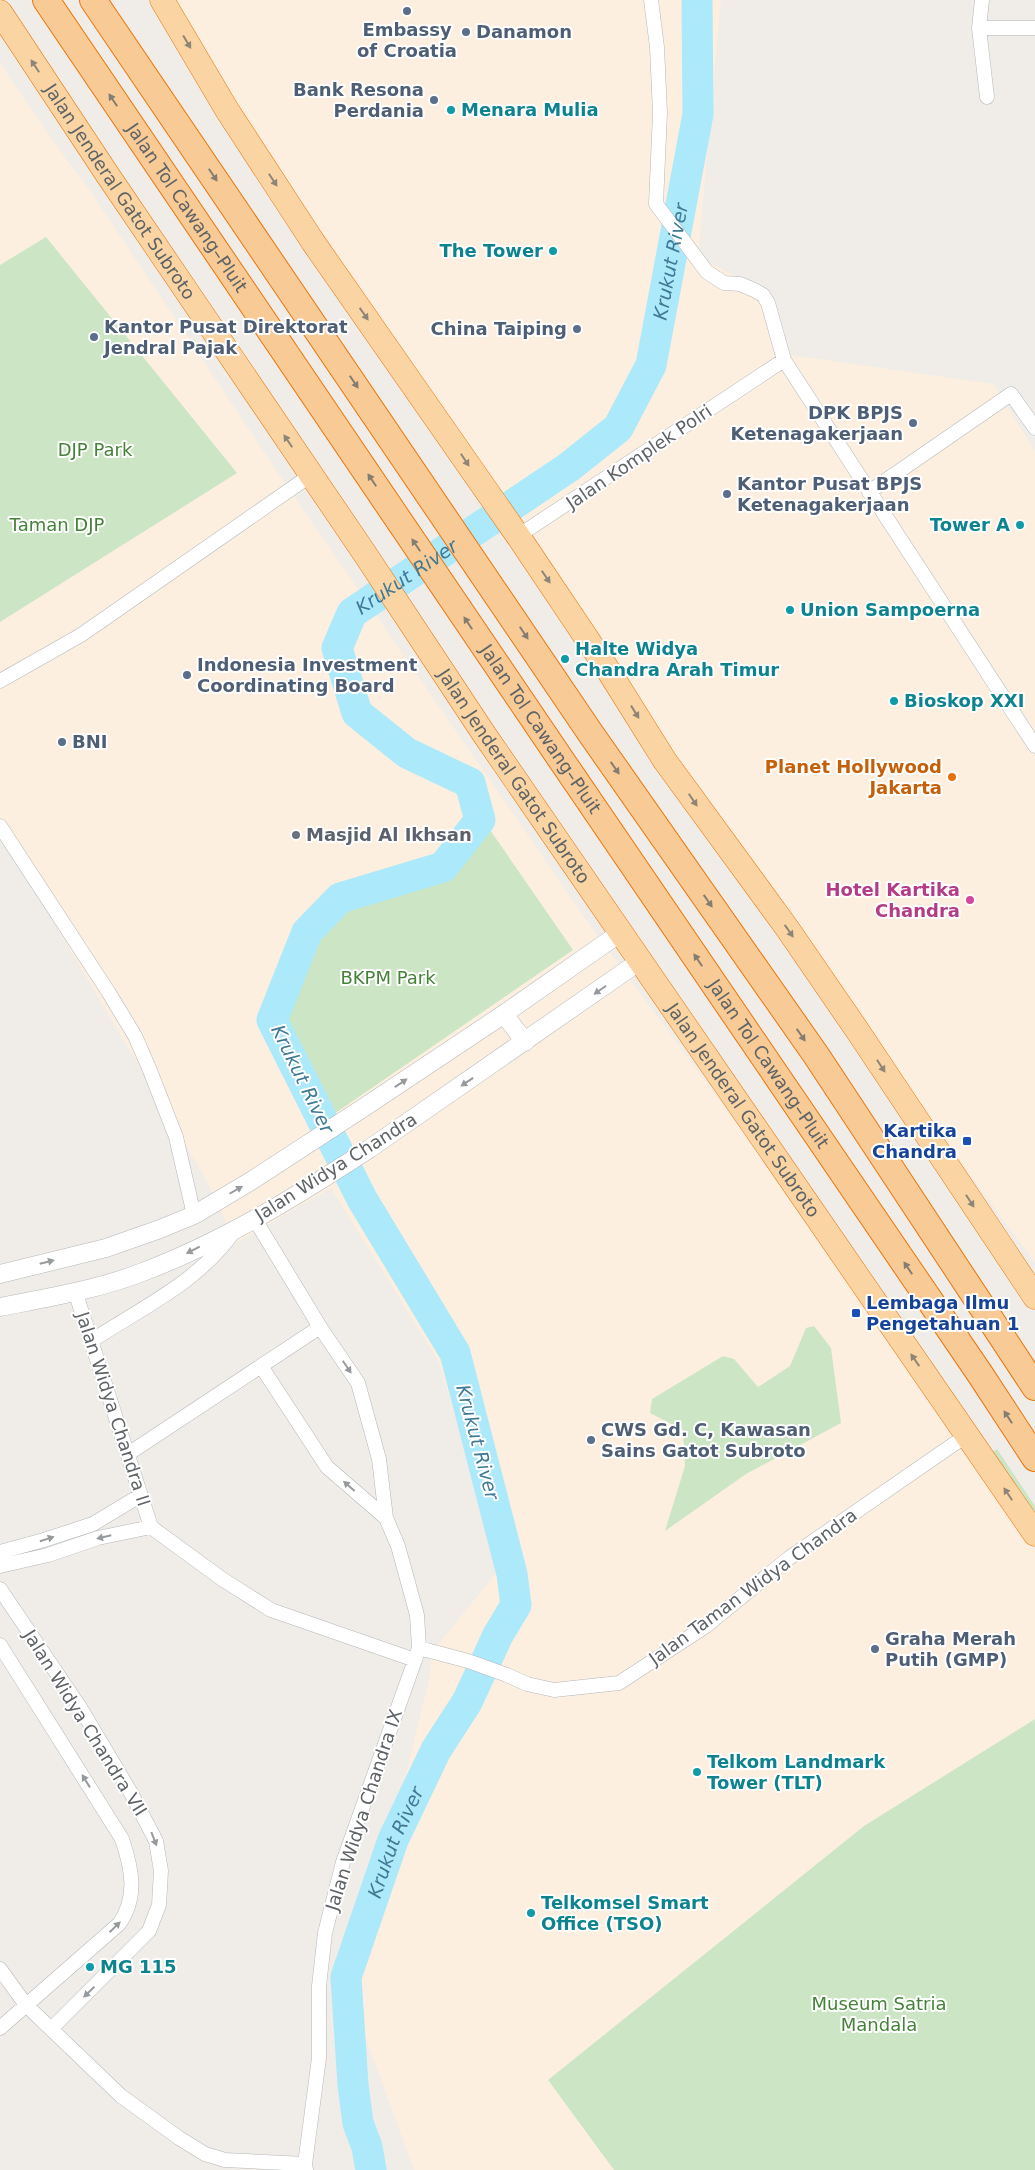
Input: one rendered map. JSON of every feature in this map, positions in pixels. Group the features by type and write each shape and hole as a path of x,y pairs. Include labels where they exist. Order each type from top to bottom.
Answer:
{"highway":[{"name":"Jalan Tol Cawang–Pluit","path":"46,0 980,1374 1035,1458"},
{"path":"93,0 487,578 591,734 816,1055 1035,1387"},
{"path":"111,0 186,135"},
{"path":"162,0 227,110 314,242 513,529 610,673 665,761 787,928 1035,1297"},
{"name":"Jalan Jenderal Gatot Subroto","path":"0,12 106,174 365,554 480,728 1035,1534"}],"street":[{"path":"651,0 660,113 656,204 707,272 724,282 740,284 763,295 768,303 784,360 1035,746"},
{"path":"982,0 979,28 987,97"},
{"path":"979,28 1035,28"},
{"name":"Jalan Komplek Polri","path":"513,529 784,360"},
{"path":"869,492 1011,394 1035,428"},
{"path":"0,682 80,635 311,475"},
{"path":"0,826 135,1036 150,1068 176,1137 194,1215"},
{"name":"Jalan Widya Chandra","path":"0,1274 106,1248 194,1215 360,1110 504,1014 620,933"},
{"name":"Jalan Widya Chandra","path":"0,1308 139,1274 237,1228 326,1178 640,962"},
{"path":"504,1014 525,1042"},
{"path":"254,1218 320,1326 358,1383 379,1459 386,1518 398,1546 417,1615 417,1654"},
{"path":"91,1341 191,1277 220,1249 237,1228"},
{"name":"Jalan Widya Chandra II","path":"75,1291 151,1527"},
{"path":"128,1454 320,1326"},
{"path":"261,1366 328,1467 386,1518"},
{"name":"Jalan Taman Widya Chandra","path":"151,1527 222,1578 271,1610 417,1654 468,1662 527,1684 554,1690 619,1683 706,1626 789,1558 967,1435"},
{"path":"0,1552 92,1524 141,1495"},
{"path":"0,1566 48,1556 98,1538 151,1527"},
{"name":"Jalan Widya Chandra VII","path":"0,1589 80,1709 131,1793 156,1841 161,1872 159,1905 149,1931 51,2028"},
{"name":"Jalan Widya Chandra VII","path":"0,1645 122,1839 129,1862 132,1886 128,1912 119,1924 26,2005 1,2024"},
{"name":"Jalan Widya Chandra IX","path":"306,2167 319,2058 319,1986 325,1933 343,1862 417,1654"},
{"path":"0,1969 26,2005 121,2096 179,2138 205,2154 226,2160 306,2167"}],"shaded area":[{"path":"164,0 721,0 698,257 771,294 791,355 993,384 1035,451 1035,1263 665,761"},
{"path":"0,63 65,158 87,186 278,473 594,931 967,1435 1035,1534 1035,2170 414,2170 351,1998 429,1680 432,1652 500,1568 439,1362 331,1188 236,1243 204,1176 0,831"}],"green space":[{"name":"DJP Park","path":"46,237 237,473 0,622 0,265"},
{"name":"BKPM Park","path":"488,827 573,950 331,1116 281,1020 316,937 344,905 450,876"},
{"path":"814,1326 831,1348 841,1423 746,1474 665,1531 685,1466 683,1430 650,1413 652,1399 723,1356 734,1359 758,1387 790,1366 806,1328"},
{"path":"997,1449 1035,1506 1035,1536 984,1458"},
{"name":"Museum Satria Mandala","path":"1035,1719 1035,2170 614,2170 548,2080 864,1826"}],"waterway":[{"name":"Krukut River","path":"371,2170 367,2147 358,2123 353,2085 346,1977 393,1840 436,1750 467,1702 498,1635 516,1605 512,1574 455,1353 362,1199 272,1020 307,932 340,898 443,867 480,820 470,783 407,753 357,713 337,648 352,613 569,467 618,428 651,365 698,114 697,0"}],"place":[{"name":"Embassy of Croatia","path":"407,11"},
{"name":"Danamon","path":"466,32"},
{"name":"Bank Resona Perdania","path":"434,100"},
{"name":"Menara Mulia","path":"451,110"},
{"name":"The Tower","path":"553,251"},
{"name":"China Taiping","path":"577,329"},
{"name":"Kantor Pusat Direktorat Jendral Pajak","path":"94,337"},
{"name":"DPK BPJS Ketenagakerjaan","path":"913,423"},
{"name":"Kantor Pusat BPJS Ketenagakerjaan","path":"727,494"},
{"name":"Tower A","path":"1020,525"},
{"name":"Union Sampoerna","path":"790,610"},
{"name":"Halte Widya Chandra Arah Timur","path":"565,659"},
{"name":"Indonesia Investment Coordinating Board","path":"187,675"},
{"name":"Bioskop XXI","path":"894,701"},
{"name":"BNI","path":"62,742"},
{"name":"Planet Hollywood Jakarta","path":"952,777"},
{"name":"Masjid Al Ikhsan","path":"296,835"},
{"name":"Hotel Kartika Chandra","path":"970,900"},
{"name":"Kartika Chandra","path":"967,1141"},
{"name":"Lembaga Ilmu Pengetahuan 1","path":"856,1313"},
{"name":"CWS Gd. C, Kawasan Sains Gatot Subroto","path":"591,1440"},
{"name":"Graha Merah Putih (GMP)","path":"875,1649"},
{"name":"Telkom Landmark Tower (TLT)","path":"697,1772"},
{"name":"Telkomsel Smart Office (TSO)","path":"531,1913"},
{"name":"MG 115","path":"90,1967"}],"park label":[{"name":"Taman DJP","path":"57,525"}]}
